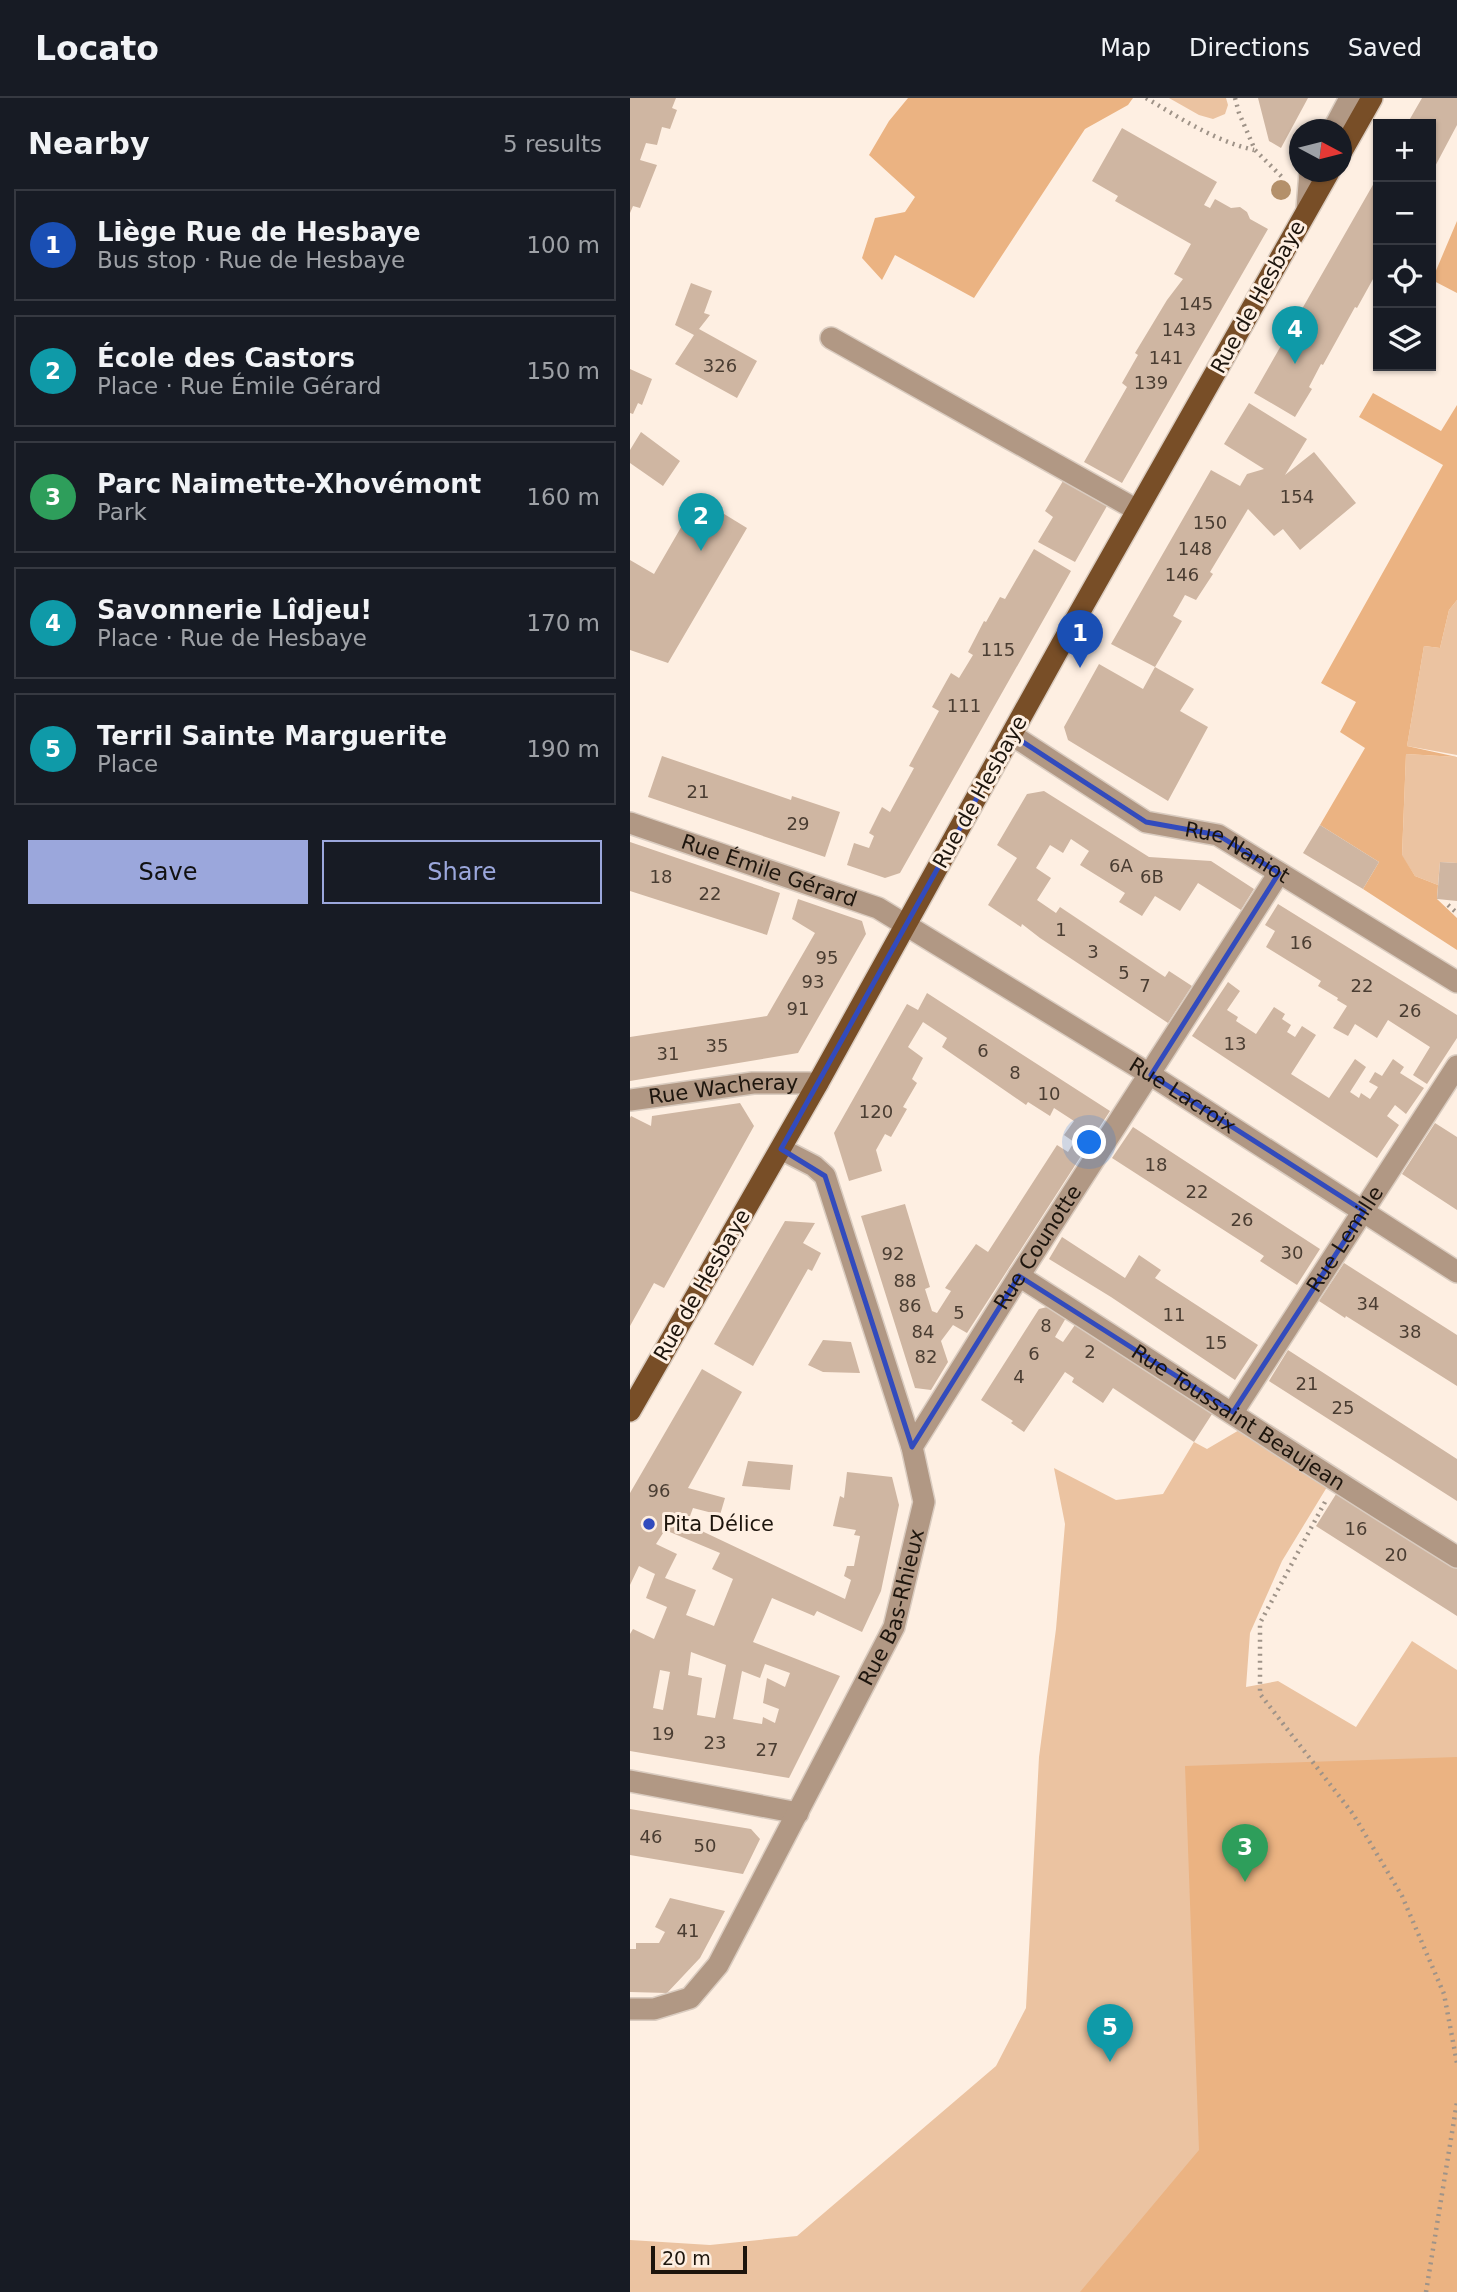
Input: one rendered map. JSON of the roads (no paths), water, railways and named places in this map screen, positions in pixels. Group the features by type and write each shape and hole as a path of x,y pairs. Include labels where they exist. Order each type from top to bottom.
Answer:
{"main road":[{"path":"1352,133 1372,98"},
{"name":"Rue de Hesbaye","path":"630,1411 818,1083 1323,182"}],"street":[{"path":"1339,119 1350,98"},
{"path":"1307,209 1309,182"},
{"path":"831,338 1137,510"},
{"name":"Rue Naniot","path":"1012,735 1146,822 1218,835 1457,982"},
{"name":"Rue Émile Gérard","path":"630,823 868,904 906,924"},
{"name":"Rue Counotte","path":"912,1447 1279,873"},
{"name":"Rue Lacroix","path":"906,924 1151,1075 1457,1272"},
{"name":"Rue Lemille","path":"1233,1412 1457,1066"},
{"name":"Rue Wacheray","path":"630,1100 753,1083 818,1083"},
{"name":"Rue Bas-Rhieux","path":"630,2010 654,2009 690,1998 718,1965 894,1626 924,1502 912,1447 825,1177 814,1166 780,1149"},
{"name":"Rue Toussaint Beaujean","path":"1019,1276 1233,1412 1336,1482 1457,1557"},
{"path":"630,1781 798,1813"}],"place":[{"name":"Savonnerie Lîdjeu!","path":"1295,364"},
{"name":"École des Castors","path":"701,551"},
{"name":"Liège Rue de Hesbaye","path":"1080,668"},
{"name":"Pita Délice","path":"649,1524"},
{"name":"Parc Naimette-Xhovémont","path":"1245,1882"},
{"name":"Terril Sainte Marguerite","path":"1110,2062"}]}
